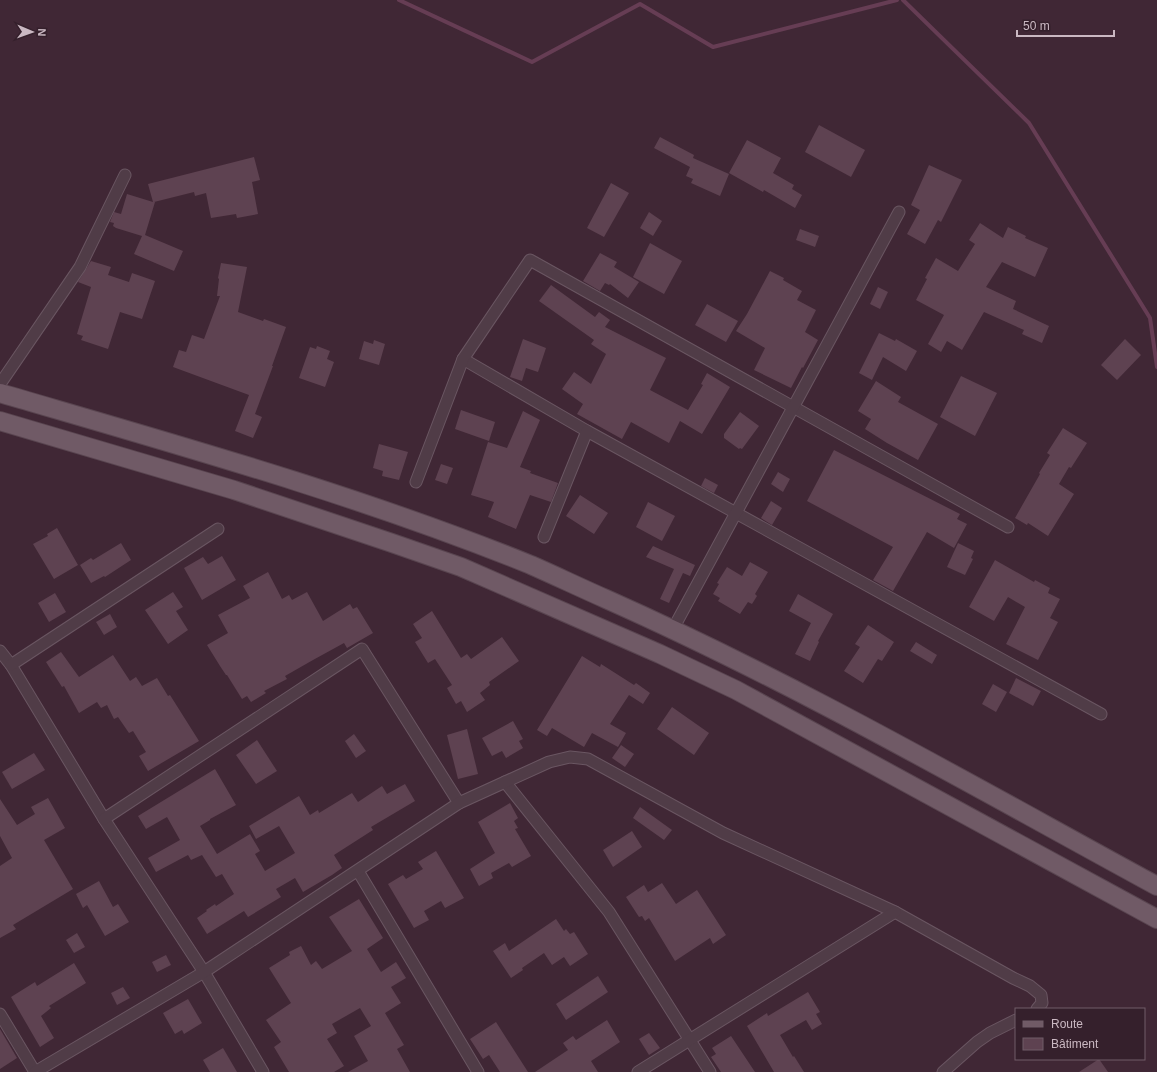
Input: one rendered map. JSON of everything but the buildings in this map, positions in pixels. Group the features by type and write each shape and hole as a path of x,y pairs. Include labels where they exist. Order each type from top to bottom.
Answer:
{"main road":[{"path":"0,392 224,458 405,517 532,566 673,629 822,703 1157,886"},
{"path":"0,421 234,490 468,570 660,654 736,690 1157,919"}],"street":[{"path":"0,384 80,267 125,175"},
{"path":"673,629 899,212"},
{"path":"416,482 463,359 530,260 1008,527"},
{"path":"463,359 587,431 1101,714"},
{"path":"544,537 587,431"},
{"path":"11,665 218,529"},
{"path":"104,819 362,649 459,802"},
{"path":"0,651 11,665 104,819 204,972 263,1072"},
{"path":"0,1014 35,1072 204,972 358,871 459,802 549,762 570,757 588,759 723,833 895,912 1030,986 1041,995 1042,1003 1038,1008"},
{"path":"505,782 610,912 710,1072"},
{"path":"358,871 478,1072"},
{"path":"638,1072 895,912"},
{"path":"943,1072 981,1039 1015,1020"}],"waterway":[{"path":"399,0 532,62 640,4 713,47 897,0"},
{"path":"903,0 1029,123 1150,318 1157,367"}]}
